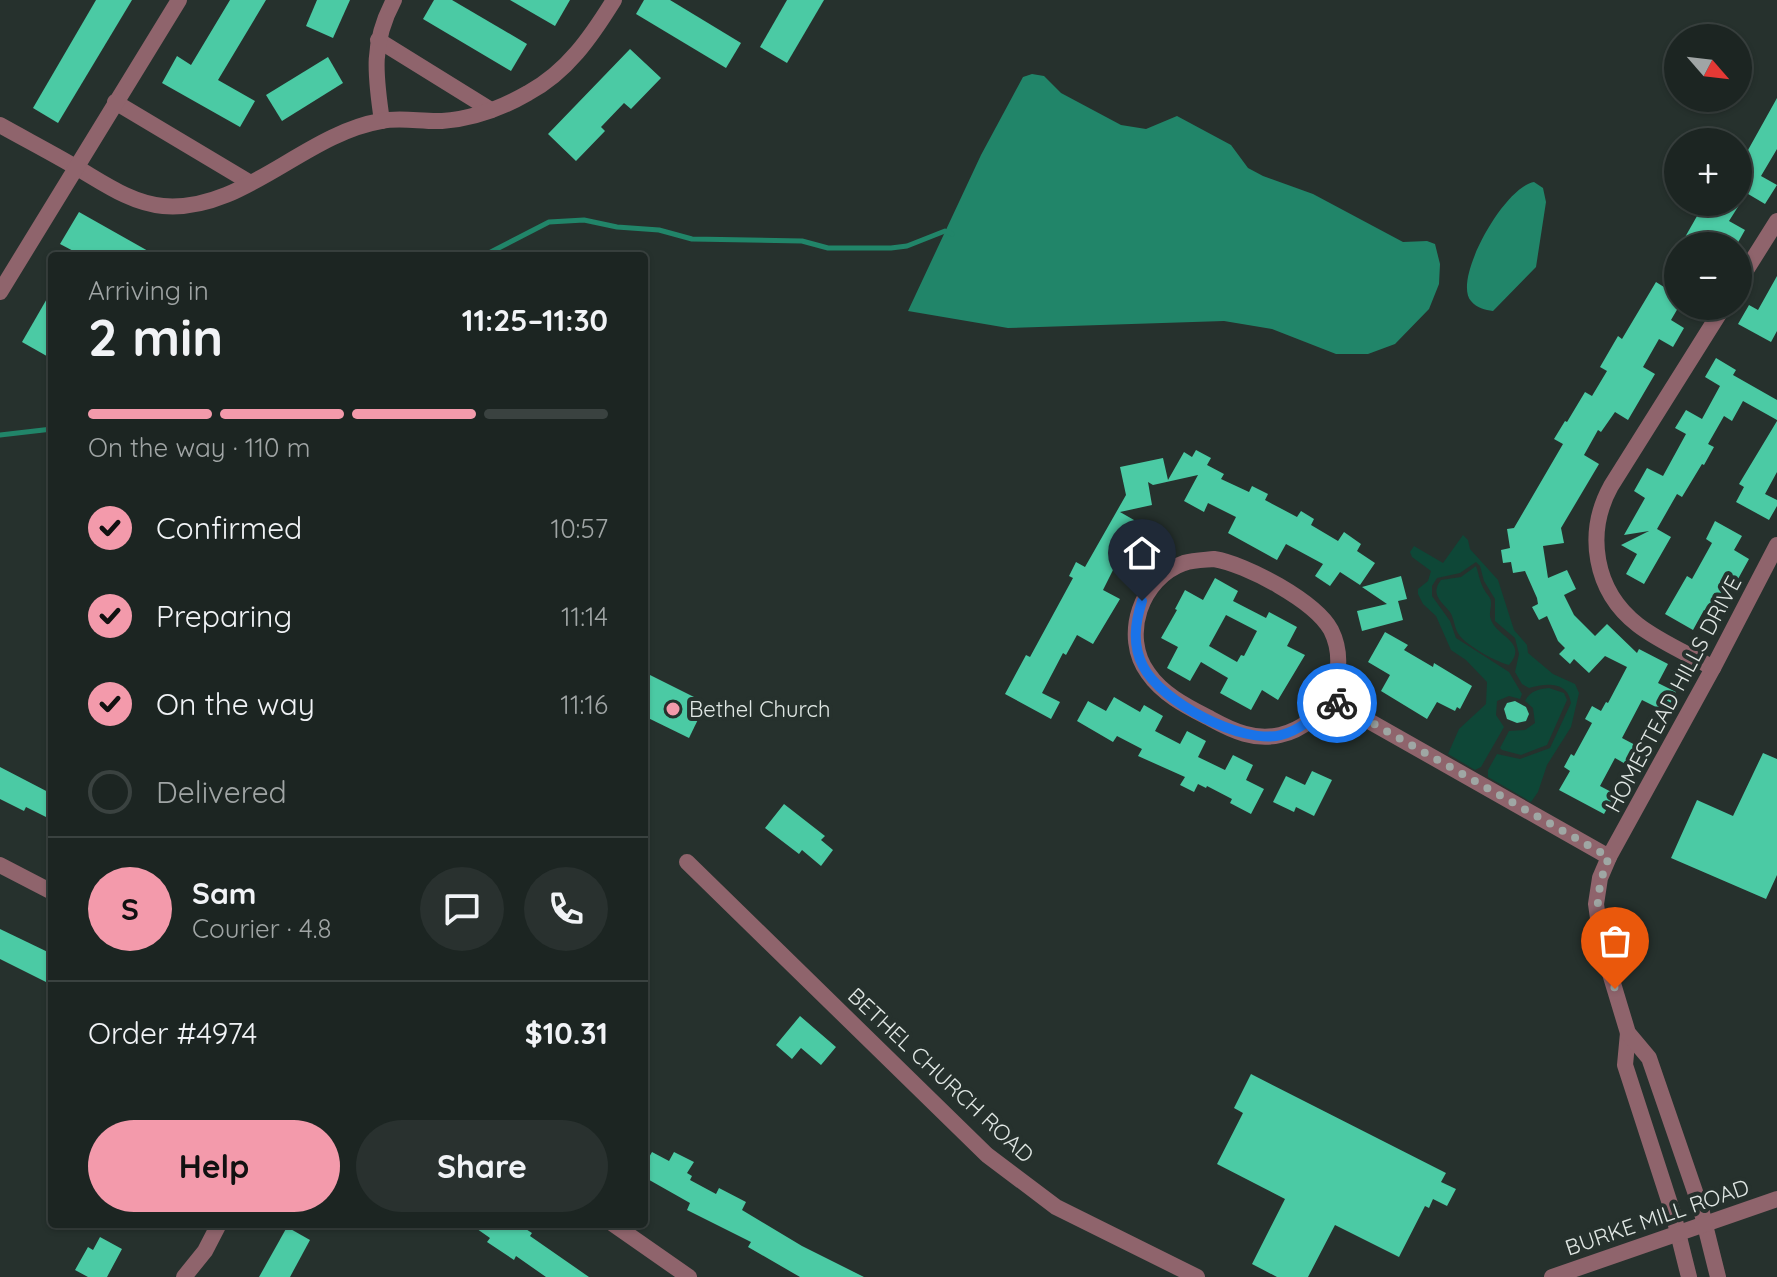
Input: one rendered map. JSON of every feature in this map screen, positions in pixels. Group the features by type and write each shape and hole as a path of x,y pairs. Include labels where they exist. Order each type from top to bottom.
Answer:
{"street":[{"path":"1,287 179,0"},
{"path":"382,121 374,67 378,40 394,0"},
{"path":"0,125 120,193 163,206 216,200 325,140 382,121 444,121 491,110 531,92 573,58 593,34 614,0"},
{"path":"378,40 491,110"},
{"path":"115,102 249,182"},
{"path":"1752,261 1777,221"},
{"path":"1713,668 1638,625 1621,609 1600,571 1596,526 1600,506 1611,486 1715,320"},
{"name":"HOMESTEAD HILLS DRIVE","path":"1718,1277 1704,1224 1649,1058 1628,1033 1597,926 1596,904 1600,878 1609,857 1777,545"},
{"path":"1202,560 1227,561 1271,582 1311,606 1330,630 1336,646 1337,662 1330,699 1312,718 1283,735 1258,737 1243,734 1214,721 1167,693 1145,670 1136,647 1135,630 1142,601 1151,587 1170,570 1202,560"},
{"path":"1330,699 1609,857"},
{"name":"BETHEL CHURCH ROAD","path":"687,862 987,1155 1056,1207 1197,1277"},
{"path":"0,865 48,890"},
{"path":"1628,1033 1625,1065 1689,1277"},
{"name":"BURKE MILL ROAD","path":"1552,1277 1777,1199"},
{"path":"184,1277 205,1251 217,1228"},
{"path":"619,1228 689,1277"}],"shaded area":[{"path":"1032,74 1044,76 1061,93 1121,125 1146,129 1177,116 1231,145 1248,168 1263,176 1313,194 1403,242 1427,241 1435,244 1440,264 1439,284 1429,309 1395,344 1368,354 1336,354 1272,329 1224,321 1008,328 908,311 981,155 1023,77"},
{"path":"1534,182 1543,188 1546,202 1536,267 1493,311 1481,308 1471,301 1467,290 1475,255 1496,216 1522,188"},
{"path":"1463,535 1470,549 1498,580 1514,630 1527,645 1528,653 1553,674 1575,684 1579,693 1571,727 1547,765 1538,792 1531,802 1488,777 1488,770 1497,754 1520,759 1550,748 1571,703 1561,687 1542,685 1529,688 1522,684 1515,672 1519,654 1515,638 1495,621 1495,599 1476,562 1460,573 1437,578 1432,586 1432,596 1450,621 1456,638 1509,672 1522,694 1520,699 1509,696 1497,701 1496,715 1504,727 1481,767 1475,770 1448,754 1459,729 1486,704 1487,682 1466,660 1451,650 1436,616 1423,604 1418,589 1428,581 1431,571 1410,552 1414,546 1443,563"},
{"path":"1476,566 1490,599 1492,622 1514,646 1514,657 1509,665 1483,653 1460,636 1450,612 1437,593 1441,580 1461,577"},
{"path":"1549,688 1564,693 1567,700 1547,745 1521,755 1502,750 1500,748 1509,731 1525,730 1535,723 1533,708 1525,701 1529,695"}],"building":[{"path":"96,0 132,0 58,123 33,108"},
{"path":"230,0 266,0 218,80 255,101 240,127 162,83 177,56 191,65"},
{"path":"317,0 350,0 333,38 306,26"},
{"path":"434,0 452,0 527,44 511,71 423,19"},
{"path":"510,0 570,0 555,26"},
{"path":"644,0 670,0 741,43 726,68 636,14"},
{"path":"787,0 824,0 787,63 760,47"},
{"path":"630,49 661,78 631,109 624,103 601,127 605,131 576,161 548,134"},
{"path":"328,57 343,83 282,121 266,95"},
{"path":"1777,98 1777,149 1761,176 1777,185 1765,204 1752,196 1752,143"},
{"path":"79,212 150,252 75,252 60,244"},
{"path":"1697,216 1732,216 1729,221 1745,230 1744,232 1688,232"},
{"path":"1777,276 1777,331 1771,342 1738,324 1740,320 1752,320 1752,307 1758,310"},
{"path":"1656,282 1664,287 1664,320 1671,320 1684,328 1673,347 1659,339 1643,367 1655,374 1628,420 1615,412 1601,432 1598,430 1584,455 1599,464 1561,528 1564,543 1543,546 1548,578 1567,570 1576,589 1564,595 1574,615 1595,636 1607,624 1637,653 1639,649 1668,664 1658,683 1676,692 1666,712 1642,700 1622,738 1639,747 1629,766 1615,758 1600,786 1615,794 1604,814 1559,790 1570,771 1564,767 1571,754 1574,756 1592,723 1585,719 1592,706 1601,711 1627,667 1605,656 1589,673 1574,659 1570,664 1559,654 1565,648 1558,641 1547,616 1539,620 1532,607 1538,604 1537,598 1525,571 1513,573 1511,562 1503,563 1501,550 1510,548 1507,529 1514,528 1563,444 1554,439 1585,392 1592,396 1607,371 1600,367 1618,336 1622,339"},
{"path":"48,297 48,357 22,342"},
{"path":"1716,358 1736,370 1733,375 1777,400 1777,420 1743,401 1732,421 1724,416 1708,444 1714,447 1704,465 1682,497 1677,494 1657,529 1671,537 1644,584 1626,574 1637,554 1621,545 1649,531 1624,535 1645,498 1634,491 1647,468 1663,476 1686,434 1675,428 1686,410 1702,419 1720,386 1705,377"},
{"path":"1777,421 1777,472 1765,494 1777,500 1777,506 1769,520 1736,502 1744,487 1739,484"},
{"path":"1196,450 1211,458 1207,465 1224,474 1221,479 1249,492 1252,486 1268,494 1265,500 1297,517 1301,511 1314,519 1311,525 1338,541 1344,532 1361,544 1357,551 1375,563 1360,585 1340,572 1330,586 1315,576 1323,564 1286,544 1277,560 1228,533 1236,517 1208,503 1204,512 1184,501 1198,475 1153,485 1148,482 1152,505 1120,512 1141,524 1130,542 1146,551 1135,570 1118,560 1103,590 1120,599 1093,644 1077,635 1066,655 1063,653 1042,693 1060,702 1051,719 1005,694 1026,655 1030,657 1073,578 1069,576 1076,562 1085,567 1126,495 1120,467 1163,458 1168,480 1184,452 1192,457"},
{"path":"1715,521 1742,536 1734,550 1749,559 1717,617 1704,610 1693,630 1665,614 1687,576 1692,579 1712,543 1706,539"},
{"path":"1401,576 1407,599 1398,601 1403,620 1362,631 1357,611 1387,604 1362,587"},
{"path":"1215,578 1238,591 1233,601 1266,618 1269,612 1297,627 1287,646 1305,655 1278,700 1262,690 1251,710 1220,693 1228,678 1201,662 1190,681 1167,668 1178,647 1161,638 1185,590 1203,600","holes":["1226,615 1257,631 1244,656 1241,655 1237,662 1209,646"]},
{"path":"1385,632 1408,645 1404,650 1433,667 1434,663 1472,686 1460,709 1457,707 1455,711 1437,702 1427,719 1381,691 1390,675 1368,662"},
{"name":"Bethel Church","path":"648,674 706,703 689,738 648,718"},
{"path":"1114,697 1140,712 1144,705 1163,716 1155,731 1180,744 1187,731 1206,741 1198,757 1225,770 1233,755 1253,765 1246,780 1264,789 1251,814 1230,803 1232,799 1207,786 1198,784 1194,792 1180,785 1185,777 1138,756 1142,749 1117,736 1113,742 1077,721 1088,701 1106,711"},
{"path":"1515,701 1526,707 1529,714 1526,721 1517,723 1507,719 1504,709 1507,703"},
{"path":"1763,753 1777,759 1777,875 1766,899 1671,858 1697,800 1733,816"},
{"path":"0,767 48,792 48,818 26,807 24,811 0,799"},
{"path":"1312,771 1332,780 1314,816 1296,807 1294,812 1273,802 1286,776 1305,785"},
{"path":"784,804 825,836 821,840 833,850 821,866 802,850 799,854 765,828"},
{"path":"0,929 48,952 48,983 0,959"},
{"path":"800,1016 836,1047 821,1065 801,1048 792,1059 776,1045"},
{"path":"1251,1074 1446,1173 1441,1182 1456,1189 1447,1206 1433,1199 1429,1208 1425,1206 1399,1257 1335,1225 1308,1277 1277,1277 1252,1264 1285,1199 1217,1164 1243,1113 1234,1108"},
{"path":"652,1152 669,1161 674,1152 694,1162 687,1173 692,1176 690,1180 716,1194 719,1188 746,1202 742,1210 802,1246 864,1277 800,1277 748,1247 751,1242 687,1210 690,1203 648,1179 648,1159"},
{"path":"286,1228 310,1240 290,1277 259,1277"},
{"path":"476,1228 524,1228 532,1233 530,1236 589,1277 546,1277 516,1256 514,1260 487,1242 490,1238"},
{"path":"100,1237 122,1249 107,1277 88,1277 75,1270 88,1247 93,1250"}],"waterway":[{"path":"491,252 549,222 584,220 617,227 659,230 692,239 802,241 828,248 891,248 907,246 945,231 952,234"},
{"path":"0,435 48,429"}],"way so far":[{"path":"1337,703 1609,857 1600,878 1597,926 1615,989"}],"place":[{"name":"Bethel Church","path":"673,709"}],"route":[{"path":"1142,601 1135,630 1136,647 1145,670 1179,702 1214,721 1243,734 1258,737 1283,735 1312,718 1330,699 1337,703"}]}
